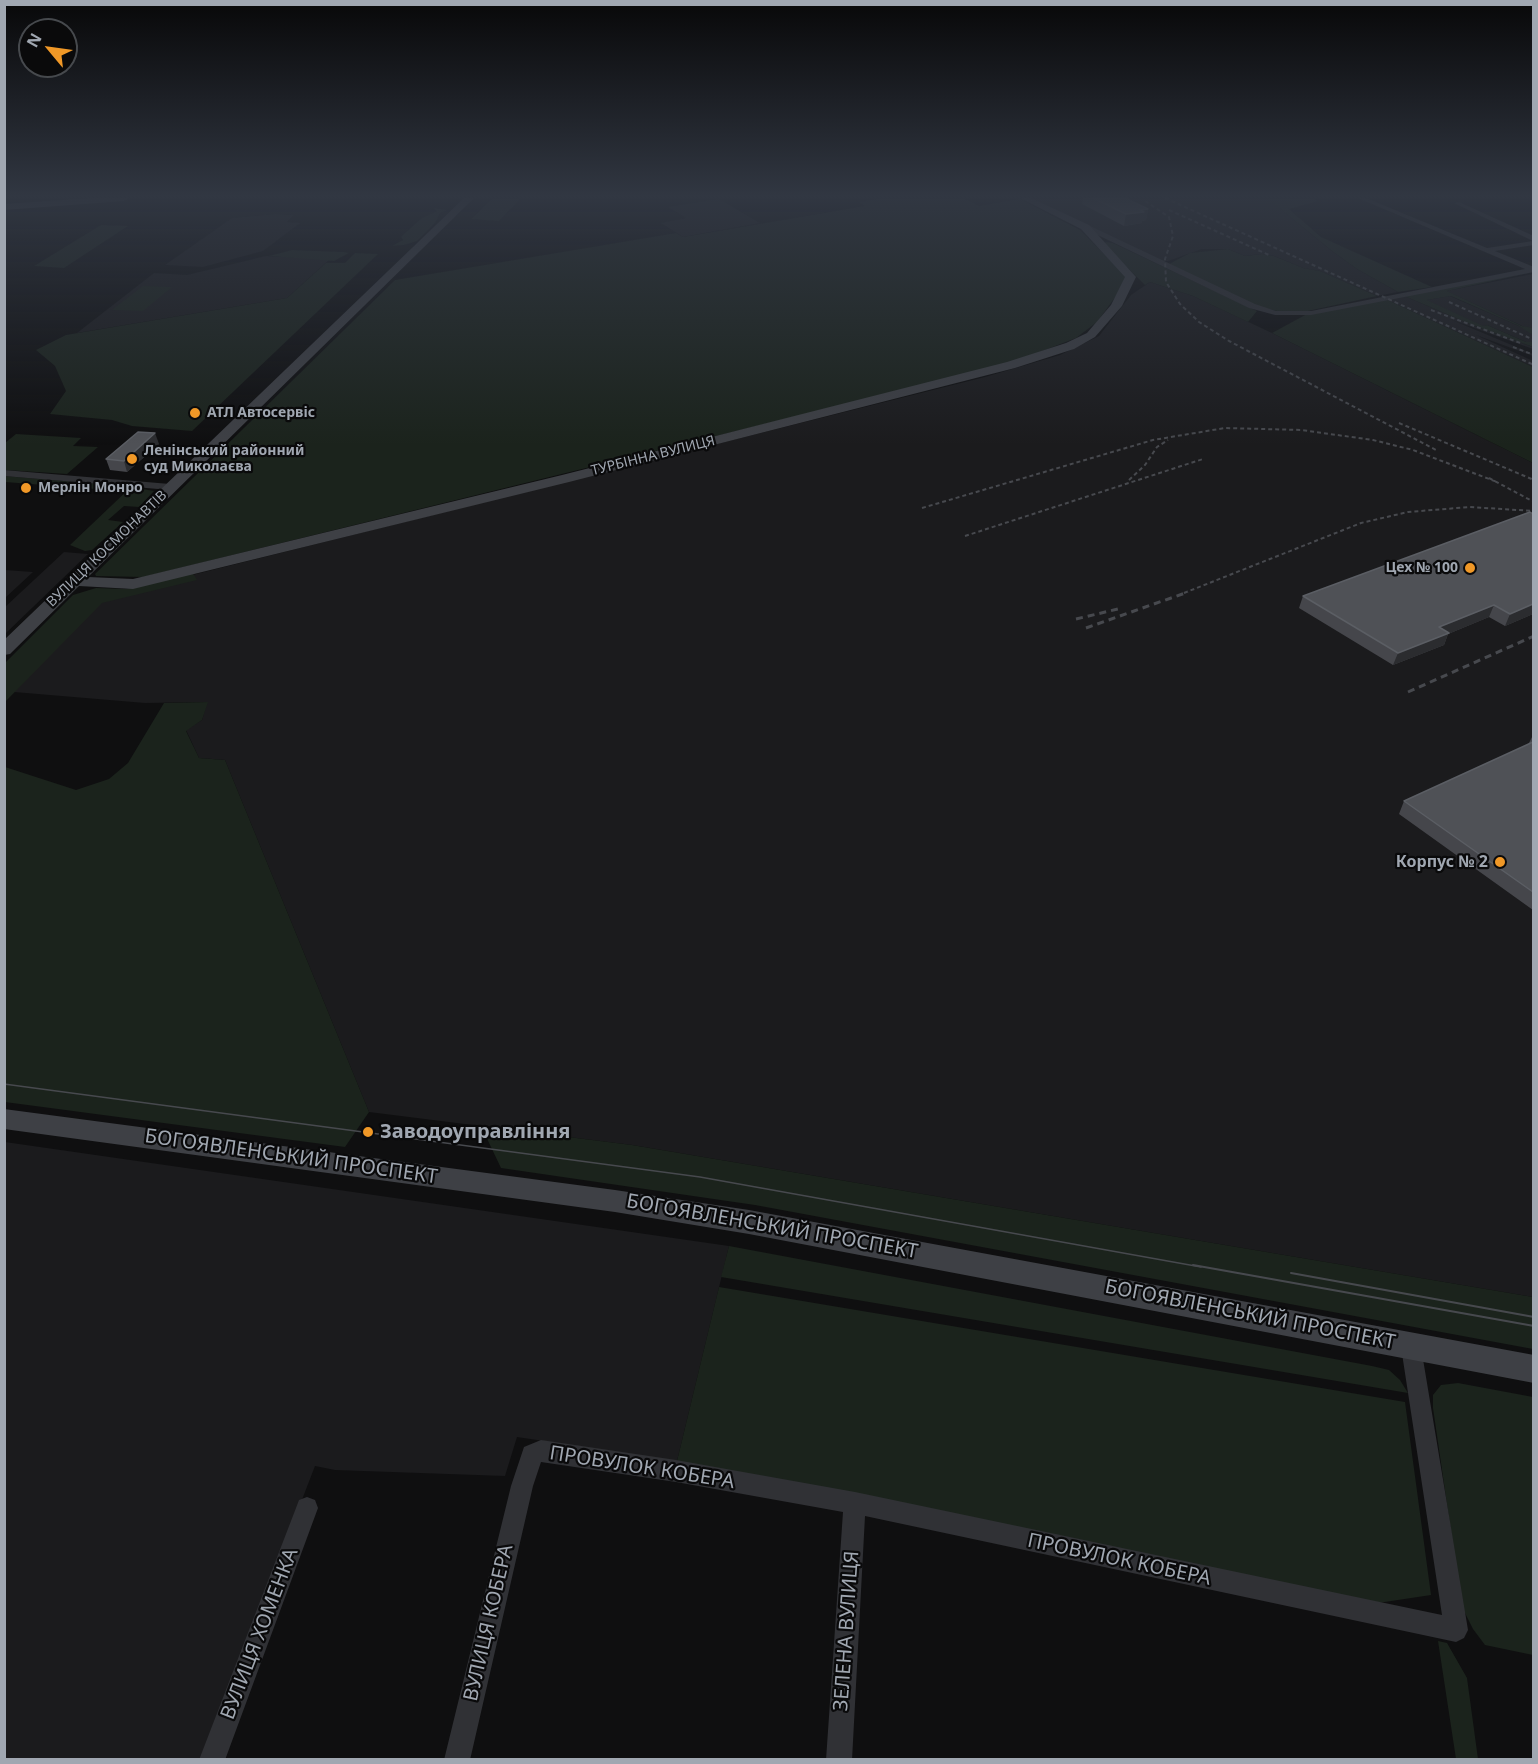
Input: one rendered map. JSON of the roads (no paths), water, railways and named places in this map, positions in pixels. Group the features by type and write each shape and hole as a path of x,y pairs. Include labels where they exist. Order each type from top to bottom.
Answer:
{"main road":[{"name":"ВУЛИЦЯ КОСМОНАВТІВ","path":"4,650 384,280"},
{"name":"ТУРБІННА ВУЛИЦЯ","path":"74,581 133,584 564,479 1044,356 1091,335 1116,306 1131,280"},
{"name":"БОГОЯВЛЕНСЬКИЙ ПРОСПЕКТ","path":"4,1119 453,1178 738,1220 972,1262 1533,1369"}],"street":[{"path":"1198,280 1252,306 1275,313 1311,313 1480,280"},
{"path":"4,473 170,487"},
{"name":"ПРОВУЛОК КОБЕРА","path":"522,1486 532,1455 541,1451 676,1471 855,1503 1456,1630 1411,1347"},
{"name":"ВУЛИЦЯ КОБЕРА","path":"457,1760 522,1486"},
{"name":"ЗЕЛЕНА ВУЛИЦЯ","path":"839,1760 855,1503"},
{"name":"ВУЛИЦЯ ХОМЕНКА","path":"212,1760 307,1508"}],"tram line":[{"path":"4,1084 700,1177 1201,1267"},
{"path":"1193,1265 1534,1326"},
{"path":"1291,1273 1534,1317"}],"railway":[{"path":"1166,280 1180,304 1199,322 1229,341 1438,451"},
{"path":"1347,280 1534,365"},
{"path":"1449,302 1534,340"},
{"path":"1431,310 1523,344"},
{"path":"1513,347 1534,355"},
{"path":"1399,423 1534,480"},
{"path":"922,508 1153,440 1225,428 1301,430 1373,440 1413,450 1495,481"},
{"path":"1129,480 1145,465 1157,447 1168,440"},
{"path":"965,536 1203,459"},
{"path":"1489,478 1495,481"},
{"path":"1495,481 1534,502"},
{"path":"1184,593 1361,523 1408,512 1470,507 1534,511"},
{"path":"1086,628 1188,592"},
{"path":"1076,619 1118,609"},
{"path":"1408,692 1534,636"}],"place":[{"name":"АТЛ Автосервіс","path":"195,413"},
{"name":"Ленінський районний суд Миколаєва","path":"132,459"},
{"name":"Мерлін Монро","path":"26,488"},
{"name":"Цех № 100","path":"1470,568"},
{"name":"Корпус № 2","path":"1500,862"},
{"name":"Заводоуправління","path":"368,1132"}]}
